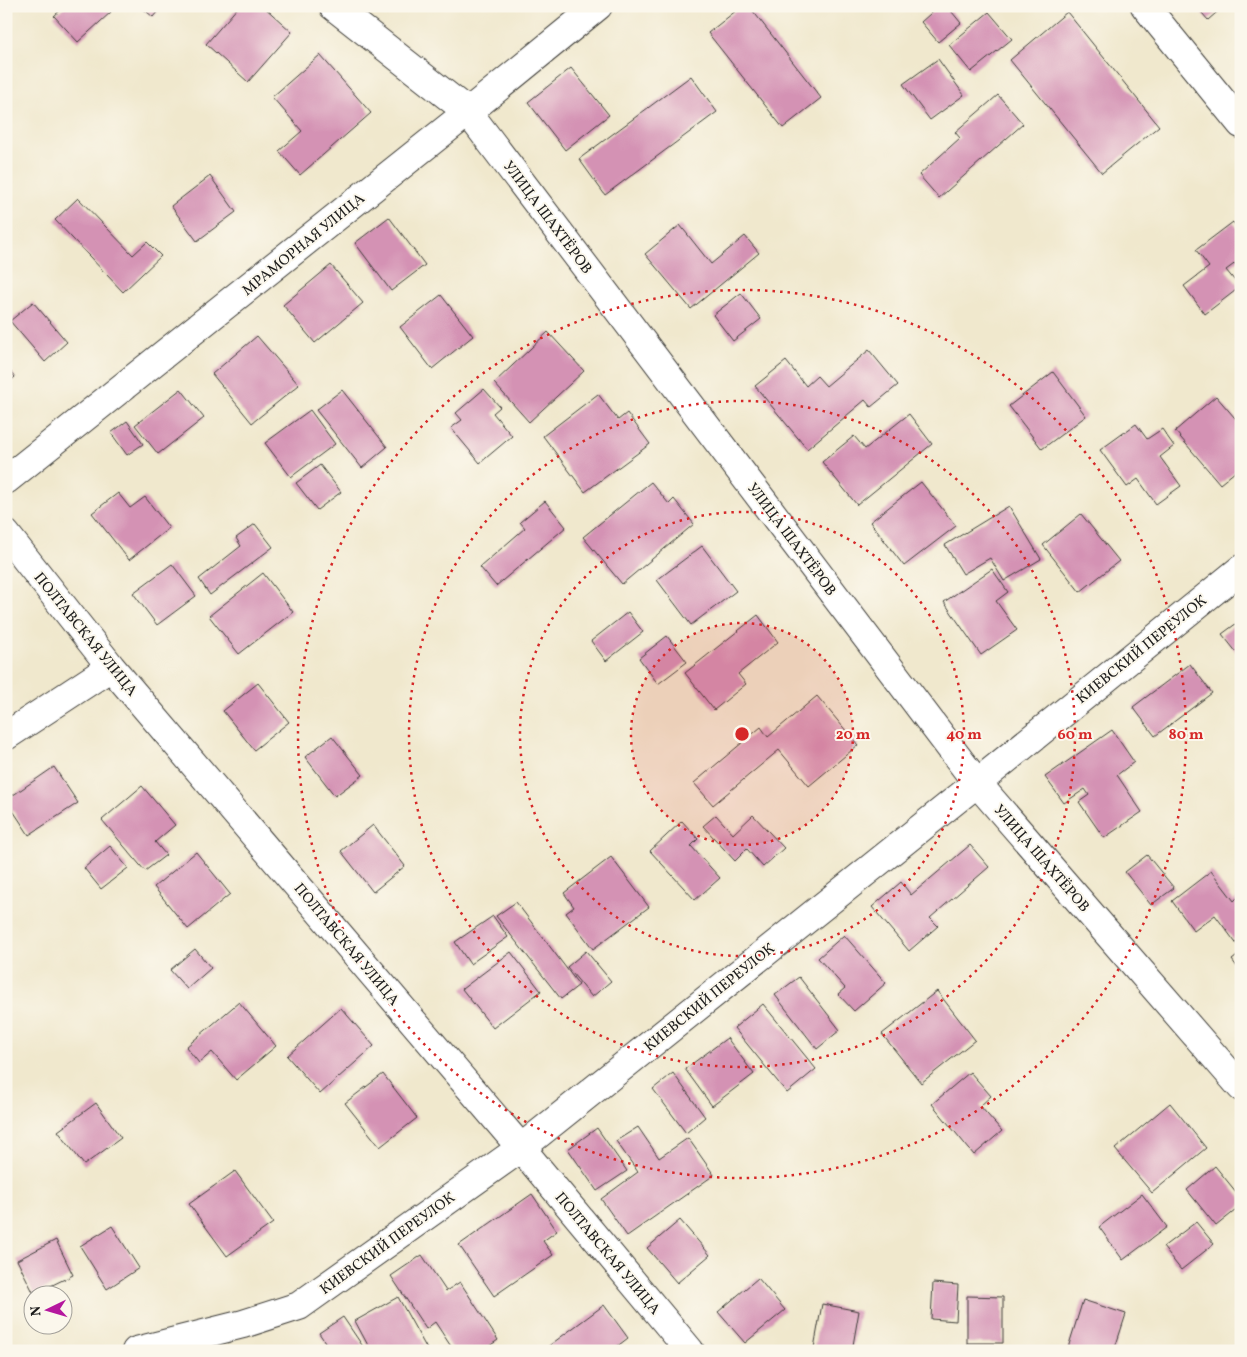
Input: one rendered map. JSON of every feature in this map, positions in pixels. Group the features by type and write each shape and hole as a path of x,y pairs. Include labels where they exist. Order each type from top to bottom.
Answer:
{"street":[{"name":"УЛИЦА ШАХТЁРОВ","path":"333,6 468,112 977,783 1241,1087"},
{"name":"МРАМОРНАЯ УЛИЦА","path":"6,480 598,6"},
{"path":"1145,6 1241,124"},
{"name":"ПОЛТАВСКАЯ УЛИЦА","path":"6,534 111,667 521,1148 690,1351"},
{"name":"КИЕВСКИЙ ПЕРЕУЛОК","path":"136,1351 243,1324 299,1306 521,1148 1241,569"},
{"path":"6,736 111,667"}],"building":[{"path":"65,6 106,6 111,12 78,42 54,16"},
{"path":"140,6 162,6 153,17"},
{"path":"239,6 263,6 292,32 248,82 206,44"},
{"path":"742,6 749,6 821,98 783,128 708,33"},
{"path":"939,6 947,6 961,23 938,42 921,22"},
{"path":"1196,6 1224,6 1208,20"},
{"path":"989,12 1012,39 971,72 949,45"},
{"path":"1067,12 1159,126 1102,173 1010,60"},
{"path":"320,55 371,113 300,175 279,151 302,131 272,97"},
{"path":"938,59 964,95 930,120 903,84"},
{"path":"571,68 609,115 565,150 528,102"},
{"path":"691,76 717,112 605,195 579,159"},
{"path":"998,95 1023,124 939,198 919,175 960,138 955,132"},
{"path":"210,176 236,212 197,241 171,206"},
{"path":"78,198 133,255 147,242 161,256 123,292 55,220"},
{"path":"389,217 425,265 391,291 355,243"},
{"path":"1233,222 1241,233 1241,259 1226,270 1240,287 1205,314 1184,286 1209,267 1196,250"},
{"path":"680,225 711,264 745,236 759,253 691,309 645,254"},
{"path":"331,265 363,303 315,343 283,305"},
{"path":"741,293 761,319 733,341 713,315"},
{"path":"441,295 473,336 432,369 400,327"},
{"path":"33,302 67,342 45,362 10,321"},
{"path":"548,332 584,371 529,422 494,383"},
{"path":"257,336 299,385 252,423 212,374"},
{"path":"869,350 898,385 871,407 865,400 807,449 755,386 786,361 806,386 817,376 826,386"},
{"path":"6,366 15,377 6,385"},
{"path":"1053,372 1086,416 1042,449 1009,406"},
{"path":"181,389 204,418 158,454 135,425"},
{"path":"484,389 500,407 493,413 512,436 480,463 451,428 462,420 456,413"},
{"path":"342,390 387,447 362,468 316,410"},
{"path":"598,394 618,420 627,413 650,444 585,492 543,436"},
{"path":"1216,396 1241,425 1241,467 1220,484 1175,431"},
{"path":"310,410 335,444 291,477 265,443"},
{"path":"909,414 932,444 857,505 822,462 854,436 865,449"},
{"path":"127,421 143,444 127,455 111,433"},
{"path":"1136,424 1147,439 1162,429 1174,446 1160,457 1181,486 1156,504 1138,479 1127,487 1100,450"},
{"path":"320,465 341,492 317,510 296,483"},
{"path":"651,482 669,504 674,499 694,524 622,584 583,537"},
{"path":"921,482 956,526 904,566 870,522"},
{"path":"118,493 130,508 145,497 169,528 129,560 92,513"},
{"path":"545,501 566,527 496,586 480,567 525,528 520,522"},
{"path":"1009,506 1041,559 1004,581 990,558 963,574 945,545"},
{"path":"1081,514 1119,561 1080,592 1043,545"},
{"path":"255,524 273,547 210,595 199,579 241,546 236,538"},
{"path":"702,546 736,591 691,625 657,580"},
{"path":"172,564 196,596 157,625 133,593"},
{"path":"992,569 1008,592 996,601 1017,630 981,655 944,602"},
{"path":"263,573 293,612 239,654 209,616"},
{"path":"628,612 643,632 606,661 591,641"},
{"path":"758,615 778,642 738,674 746,684 714,710 685,673"},
{"path":"1241,620 1241,658 1222,634"},
{"path":"667,636 687,662 658,684 639,658"},
{"path":"1190,664 1212,693 1155,736 1133,707"},
{"path":"258,683 289,722 254,750 223,711"},
{"path":"817,696 858,745 809,786 779,750 713,805 694,783 761,727 768,737"},
{"path":"1112,730 1134,762 1117,775 1142,812 1104,838 1079,802 1089,795 1085,789 1064,803 1045,777"},
{"path":"332,736 363,775 335,796 305,757"},
{"path":"54,767 78,803 29,835 6,800"},
{"path":"142,786 175,825 155,842 166,855 145,871 102,820"},
{"path":"716,815 733,834 753,815 784,848 763,867 747,849 735,861 703,826"},
{"path":"682,821 698,839 691,846 720,878 695,900 650,851"},
{"path":"373,825 405,866 373,892 341,851"},
{"path":"970,845 989,867 930,918 938,926 909,951 872,907 901,882 911,895"},
{"path":"110,846 128,868 101,889 84,868"},
{"path":"196,852 230,894 188,929 154,887"},
{"path":"1147,855 1174,888 1151,905 1125,872"},
{"path":"611,857 649,907 593,949 566,913 574,907 564,893"},
{"path":"1211,871 1234,901 1238,897 1241,900 1241,950 1215,915 1194,931 1172,901"},
{"path":"516,902 579,985 561,999 496,916"},
{"path":"493,916 508,937 470,964 455,942"},
{"path":"844,935 886,983 854,1011 838,994 845,988 818,958"},
{"path":"195,949 211,968 187,989 170,970"},
{"path":"586,951 611,981 592,997 567,967"},
{"path":"511,952 541,991 493,1028 462,989"},
{"path":"1241,953 1241,972 1232,960"},
{"path":"799,977 840,1030 817,1049 775,995"},
{"path":"937,991 975,1040 921,1083 882,1034"},
{"path":"239,1002 276,1046 236,1080 212,1052 199,1063 186,1047"},
{"path":"763,1004 816,1069 787,1093 734,1028"},
{"path":"341,1008 374,1046 320,1094 287,1056"},
{"path":"727,1038 754,1074 712,1106 685,1069"},
{"path":"970,1072 991,1096 980,1106 1002,1131 974,1155 932,1104"},
{"path":"673,1073 705,1117 686,1133 653,1089"},
{"path":"383,1074 417,1118 380,1147 345,1103"},
{"path":"96,1103 121,1138 84,1165 58,1131"},
{"path":"1170,1103 1206,1148 1152,1193 1115,1149"},
{"path":"638,1127 659,1158 688,1138 714,1175 627,1236 601,1199 638,1172 616,1141"},
{"path":"597,1128 627,1171 597,1191 568,1149"},
{"path":"1215,1166 1241,1198 1241,1206 1216,1226 1187,1190"},
{"path":"235,1171 273,1223 227,1256 189,1204"},
{"path":"532,1194 557,1231 543,1241 553,1255 494,1296 459,1245"},
{"path":"1142,1194 1167,1227 1123,1260 1099,1227"},
{"path":"680,1220 710,1255 677,1283 647,1248"},
{"path":"1196,1222 1214,1244 1181,1270 1163,1247"},
{"path":"112,1226 139,1268 107,1289 80,1246"},
{"path":"56,1240 73,1275 55,1284 29,1284 17,1260"},
{"path":"422,1255 446,1291 460,1282 498,1340 482,1351 454,1351 435,1322 426,1329 391,1276"},
{"path":"758,1278 785,1310 745,1343 718,1312"},
{"path":"933,1283 958,1285 956,1321 931,1319"},
{"path":"967,1296 1003,1297 1003,1343 967,1343"},
{"path":"398,1297 428,1351 371,1351 355,1321"},
{"path":"1083,1300 1126,1314 1114,1351 1067,1351"},
{"path":"822,1304 859,1311 852,1351 826,1351 814,1348"},
{"path":"604,1305 628,1338 611,1351 542,1351"},
{"path":"343,1317 366,1351 331,1351 319,1333"}]}
